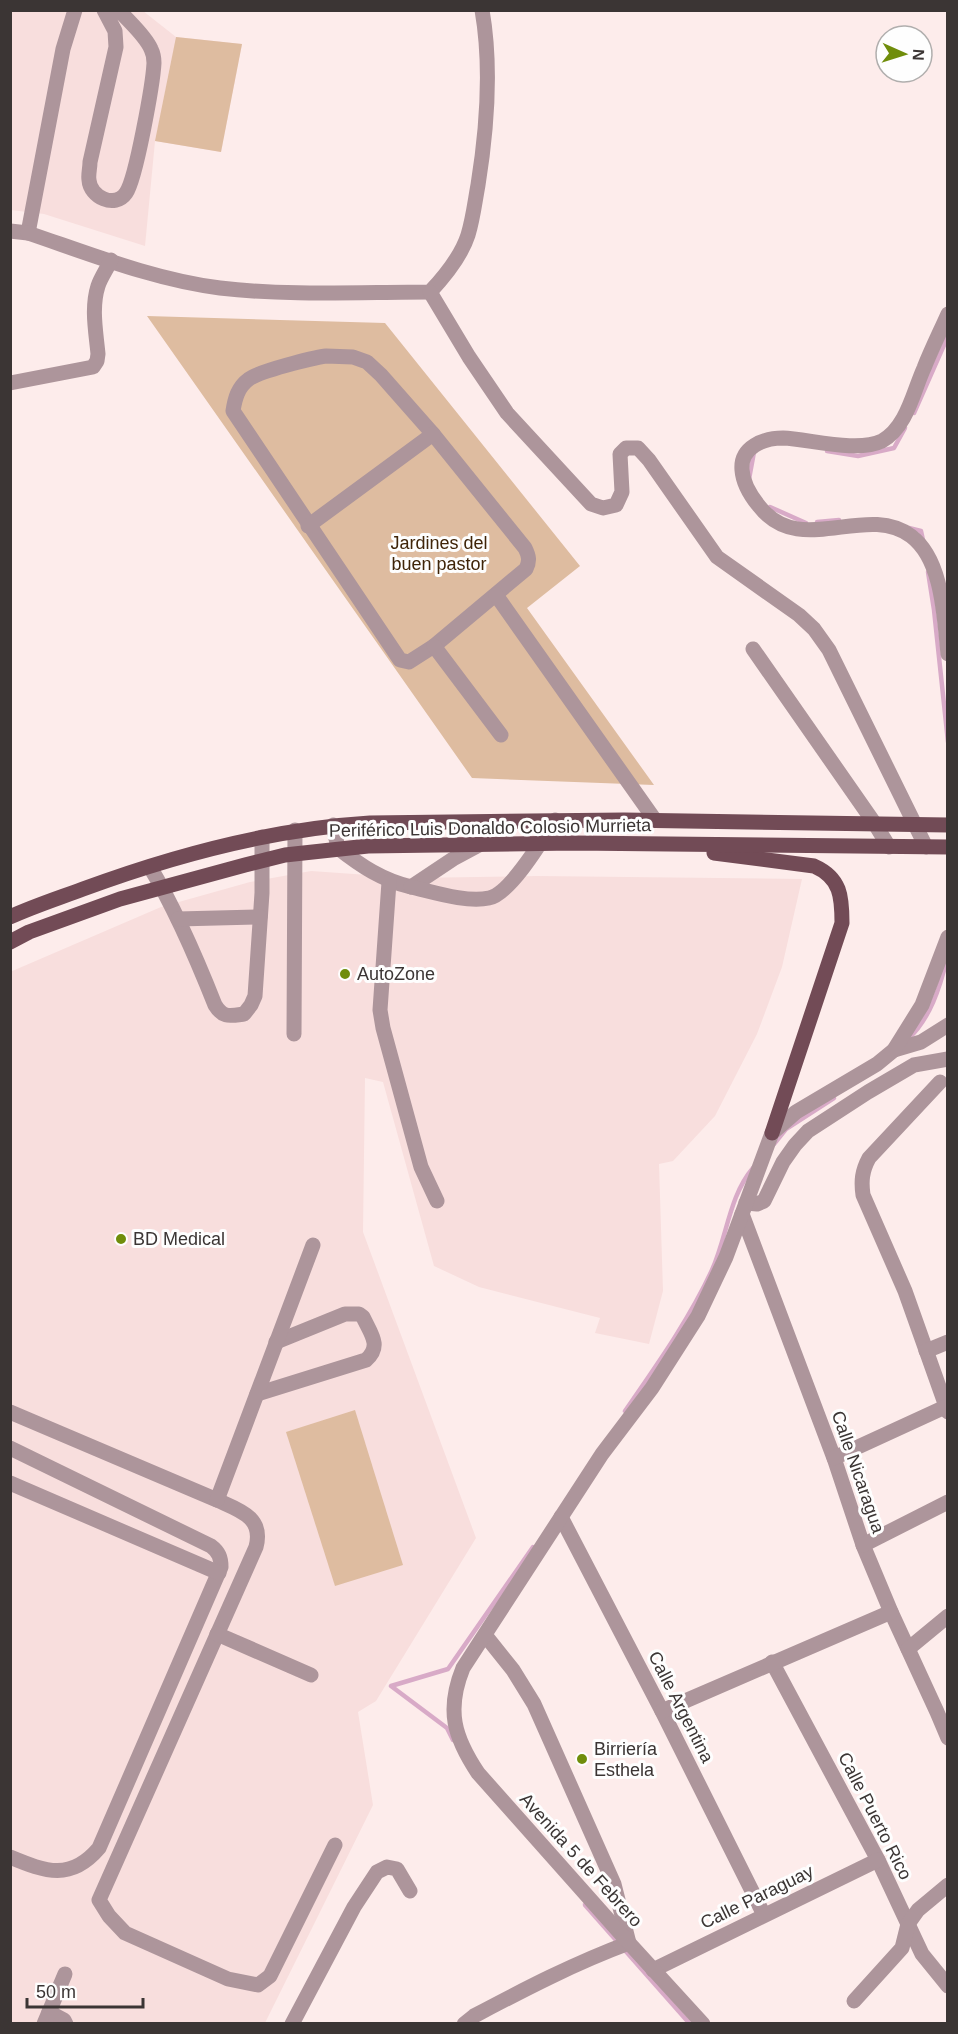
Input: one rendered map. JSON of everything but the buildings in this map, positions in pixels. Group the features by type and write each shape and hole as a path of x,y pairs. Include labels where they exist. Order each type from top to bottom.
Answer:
{"main road":[{"name":"Periférico Luis Donaldo Colosio Murrieta","path":"10,917 115,877 180,857 295,830 333,825 655,820 947,825"},
{"name":"Periférico Luis Donaldo Colosio Murrieta","path":"10,942 29,932 100,906 263,860 338,848 481,844 947,847"},
{"path":"643,844 814,866 827,873 835,882 840,893 842,923 772,1133"}],"street":[{"path":"28,233 63,49 75,10"},
{"path":"104,10 115,31 116,47 90,162 89,182 93,192 102,199 115,201 126,194 132,178 148,104 154,60 151,48 119,10"},
{"path":"10,231 28,233 177,280 220,288 283,292 430,292 445,276 468,236 475,200 482,156 486,106 486,34 482,10"},
{"path":"115,31 136,30"},
{"path":"10,383 93,367 98,354 95,297 98,284 111,261"},
{"path":"430,292 469,357 507,413 591,504 603,508 616,505 622,492 620,454 626,448 638,448 649,460 717,557 799,615 814,629 829,650 926,847"},
{"path":"948,314 907,412 895,430 881,441 846,445 782,438 761,441 746,452 741,468 750,495 764,513 780,523 800,530 827,530 865,523 892,526 912,537 923,549 936,572 948,654"},
{"path":"353,357 367,362 381,375 433,434 525,548 528,553 528,564 526,569 434,646 413,661 399,660 308,526 233,411 236,395 250,377 312,358 353,357"},
{"path":"308,526 433,434"},
{"path":"496,595 655,820"},
{"path":"434,646 501,735"},
{"path":"753,649 889,847"},
{"path":"333,825 338,848 364,868 389,882 470,899 492,898 500,894 540,844 555,820"},
{"path":"294,1034 295,830"},
{"path":"150,867 163,888 192,948 220,1013 228,1016 244,1014 255,996 263,860 262,837"},
{"path":"411,887 453,859 481,844"},
{"path":"389,882 380,1010 421,1167 437,1201"},
{"path":"178,920 260,917"},
{"path":"464,2024 474,2016 544,1979 629,1943 614,1884 534,1704 513,1670 485,1635 602,1454 652,1388 698,1317 726,1257 772,1133 796,1112 877,1064 894,1050 922,1005 948,937"},
{"path":"894,1050 921,1042 948,1025"},
{"path":"744,1208 764,1201 783,1162 808,1131 914,1065 948,1059"},
{"path":"834,1458 946,1409 904,1291 863,1195 861,1182 869,1158 944,1089 930,1063"},
{"name":"Calle Nicaragua","path":"744,1208 863,1545 948,1738"},
{"path":"217,1500 313,1245"},
{"path":"257,1394 366,1360 373,1354 375,1348 375,1342 363,1317 353,1313 345,1314 276,1342"},
{"path":"926,1351 948,1342"},
{"path":"10,1412 242,1511 253,1520 258,1528 258,1538 217,1634 99,1900 109,1916 125,1933 228,1978 258,1985 270,1976 335,1845"},
{"path":"10,1448 211,1546 221,1559 219,1573 99,1848 82,1865 65,1871 49,1871 10,1857"},
{"path":"10,1483 219,1573"},
{"path":"863,1545 948,1502"},
{"name":"Calle Argentina","path":"561,1517 765,1915"},
{"path":"662,1711 891,1612"},
{"path":"908,1648 948,1616"},
{"path":"217,1634 311,1675"},
{"name":"Avenida 5 de Febrero","path":"485,1635 463,1668 458,1680 453,1709 458,1736 464,1752 478,1773 704,2024"},
{"name":"Calle Puerto Rico","path":"772,1662 878,1860 922,1953 948,1986"},
{"name":"Calle Paraguay","path":"654,1970 878,1860"},
{"path":"292,2024 354,1907 376,1872 387,1868 397,1869 410,1891"},
{"path":"854,2001 902,1948 908,1924 918,1910 948,1885"},
{"path":"65,1974 46,2018 66,2024"}],"shaded area":[{"path":"11,11 143,11 176,37 242,44 221,152 155,141 145,246 44,214 11,210"},
{"path":"311,871 411,878 537,876 802,879 782,967 757,1034 715,1116 673,1161 659,1164 663,1291 649,1344 595,1333 600,1318 479,1287 434,1266 383,1082 365,1078 363,1232 476,1538 376,1701 358,1712 373,1805 265,2023 11,2023 10,972 161,907 250,882"}],"green space":[{"path":"176,37 242,44 221,152 155,141"},
{"name":"Jardines del buen pastor","path":"147,316 385,323 580,566 527,608 654,785 472,778"},
{"path":"355,1410 403,1565 335,1586 286,1432"}],"waterway":[{"path":"914,413 948,336"},
{"path":"827,451 858,456 894,448 905,428"},
{"path":"749,479 754,452"},
{"path":"770,507 806,523"},
{"path":"817,522 839,520"},
{"path":"909,528 921,531 923,540"},
{"path":"928,572 948,742"},
{"path":"908,1039 928,1012 947,959"},
{"path":"774,1144 786,1129 834,1098"},
{"path":"625,1411 672,1342 703,1289 717,1257 733,1204 753,1168"},
{"path":"453,1740 447,1728 391,1686 448,1669 533,1547"},
{"path":"585,1905 690,2024"}],"place":[{"name":"AutoZone","path":"345,974"},
{"name":"BD Medical","path":"121,1239"},
{"name":"Birriería Esthela","path":"582,1759"}]}
